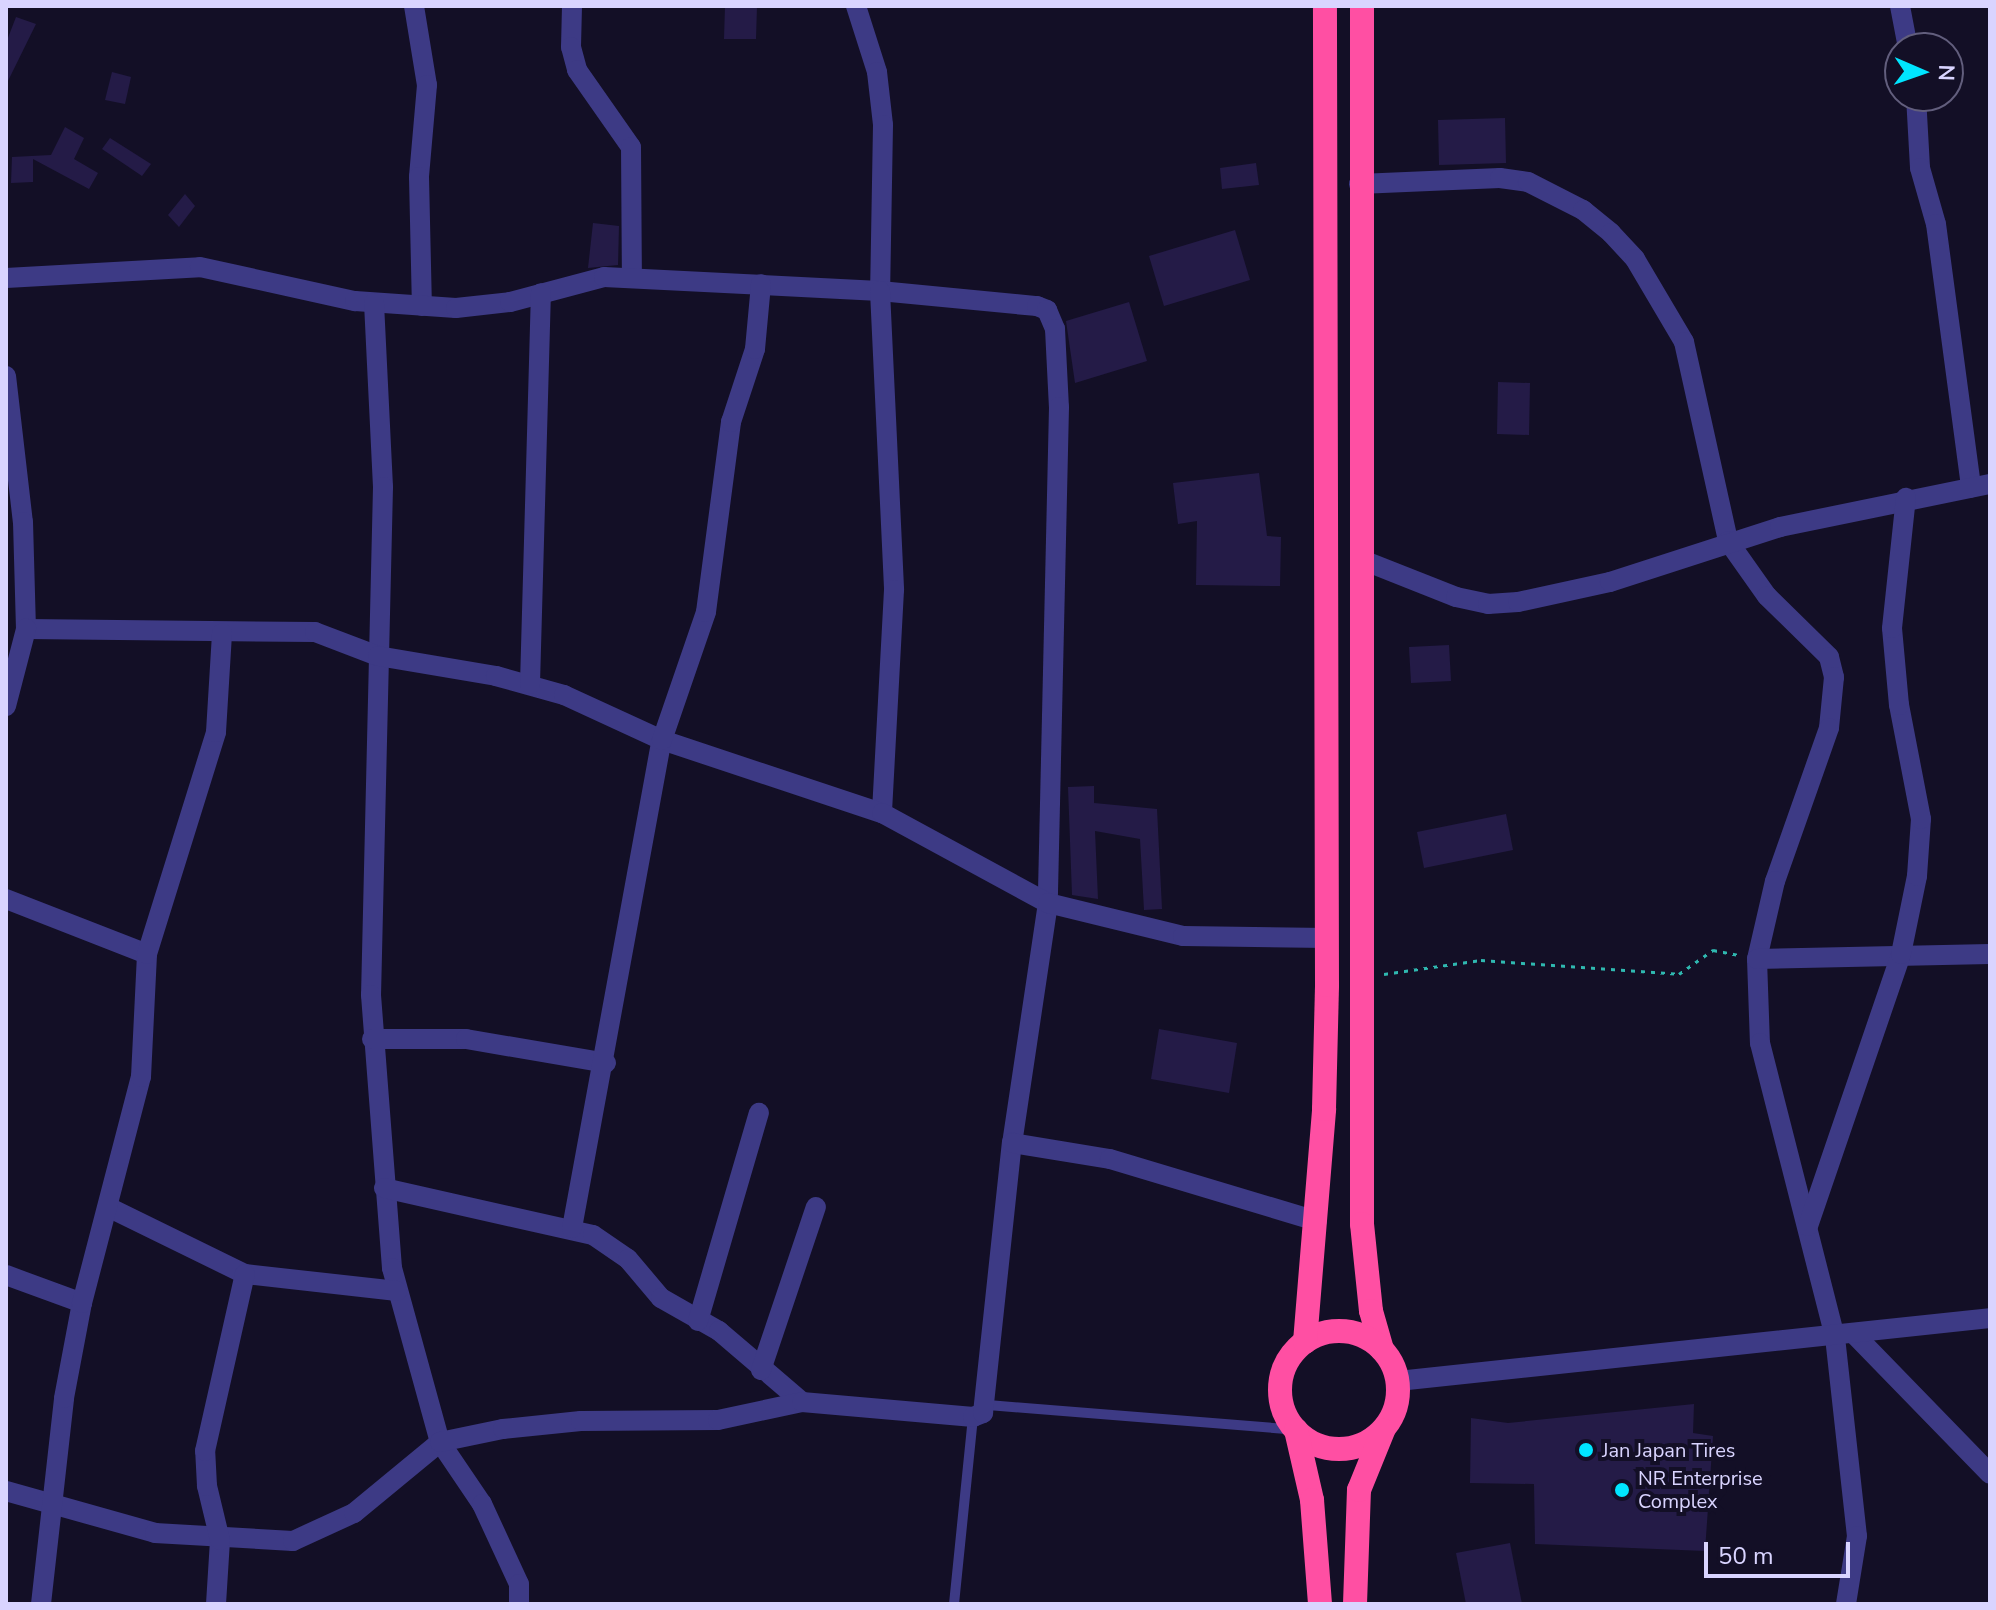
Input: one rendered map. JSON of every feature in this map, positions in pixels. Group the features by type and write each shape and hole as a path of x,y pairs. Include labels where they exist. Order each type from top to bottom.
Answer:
{"highway":[{"path":"1305,1342 1317,1221 1327,938 1325,6"},
{"path":"1355,1604 1359,1490 1394,1412 1398,1381 1382,1349 1371,1311 1362,1224 1359,184 1362,6"},
{"path":"1320,1604 1312,1500 1296,1430 1283,1409 1281,1384 1288,1360 1305,1342 1339,1330 1362,1335 1382,1349"},
{"path":"1296,1430 1316,1444 1340,1449 1364,1444 1384,1429"}],"street":[{"path":"414,6 427,85 419,177 422,306"},
{"path":"572,6 571,47 577,70 631,147 632,277"},
{"path":"856,6 877,72 883,125 880,291 894,590 882,813"},
{"path":"1900,6 1905,32"},
{"path":"1360,559 1456,597 1488,604 1610,582 1728,541 1906,498 1980,486 1936,224 1920,168 1917,112"},
{"path":"1359,184 1500,178 1528,182 1562,197 1611,233 1642,270 1684,342 1728,541 1778,609 1821,644 1834,677 1821,757 1775,881 1757,959 1760,1043 1808,1226 1845,1335 1857,1536 1846,1604"},
{"path":"6,278 200,267 374,303 422,306 486,305 604,277 1011,301 1037,306 1052,317 1059,407 1048,903 997,1251 980,1411 802,1402 718,1420 581,1421 440,1442 354,1513 323,1532 293,1541 220,1540 155,1533 52,1501 6,1491"},
{"path":"572,1228 606,1063 662,740 706,612 731,422 755,349 761,284"},
{"path":"530,684 541,293"},
{"path":"374,303 383,487 370,883 372,1039 384,1188 397,1291 440,1442 482,1504 519,1584 519,1604"},
{"path":"6,376 23,522 26,629 6,706"},
{"path":"1808,1226 1901,954 1917,876 1921,819 1899,705 1892,628 1906,498"},
{"path":"26,629 315,632 378,656 530,684 662,740 882,813 1048,903 1183,936 1327,938"},
{"path":"41,1604 52,1501 82,1303 110,1208 146,1047 147,954 216,732 222,633"},
{"path":"6,899 147,954"},
{"path":"1757,959 1990,954"},
{"path":"372,1039 466,1039 606,1063"},
{"path":"698,1321 759,1113"},
{"path":"1012,1143 1110,1159 1317,1221"},
{"path":"384,1188 572,1228 611,1244 661,1298 719,1331 802,1402"},
{"path":"761,1370 816,1207"},
{"path":"110,1208 245,1274 397,1291"},
{"path":"216,1604 220,1540 207,1486 205,1451 245,1274"},
{"path":"6,1275 82,1303"},
{"path":"1398,1381 1990,1318"},
{"path":"1845,1335 1990,1474"}],"lane":[{"path":"954,1604 980,1411 1296,1430"}],"path":[{"path":"1360,977 1481,960 1679,974 1713,950 1757,959"}],"building":[{"path":"725,6 757,6 756,39 724,39"},
{"path":"16,17 36,24 6,85 6,43"},
{"path":"112,72 131,77 125,104 105,100"},
{"path":"1505,118 1506,163 1439,165 1438,120"},
{"path":"65,127 84,138 74,159 98,173 89,189 33,159 33,182 11,183 12,157 51,155"},
{"path":"110,138 151,164 142,176 102,149"},
{"path":"1256,163 1259,185 1222,189 1220,168"},
{"path":"185,194 195,206 179,227 168,215"},
{"path":"593,223 619,226 618,265 588,268"},
{"path":"1235,230 1250,280 1164,306 1149,256"},
{"path":"1129,302 1147,361 1075,383 1066,321"},
{"path":"1498,382 1530,383 1529,435 1497,434"},
{"path":"1259,473 1267,536 1281,537 1280,586 1196,585 1197,521 1178,524 1173,483"},
{"path":"1449,645 1451,681 1411,683 1409,647"},
{"path":"1094,786 1094,803 1157,809 1162,909 1144,910 1140,839 1095,831 1098,899 1072,895 1068,787"},
{"path":"1506,814 1513,850 1424,868 1417,832"},
{"path":"1159,1029 1237,1043 1229,1093 1151,1079"},
{"name":"NR Enterprise Complex","path":"1694,1404 1693,1433 1713,1436 1705,1551 1535,1544 1534,1484 1470,1483 1471,1418 1508,1423"},
{"path":"1510,1543 1522,1604 1466,1604 1456,1553"}],"place":[{"name":"Jan Japan Tires","path":"1586,1450"},
{"name":"NR Enterprise Complex","path":"1622,1490"}]}
